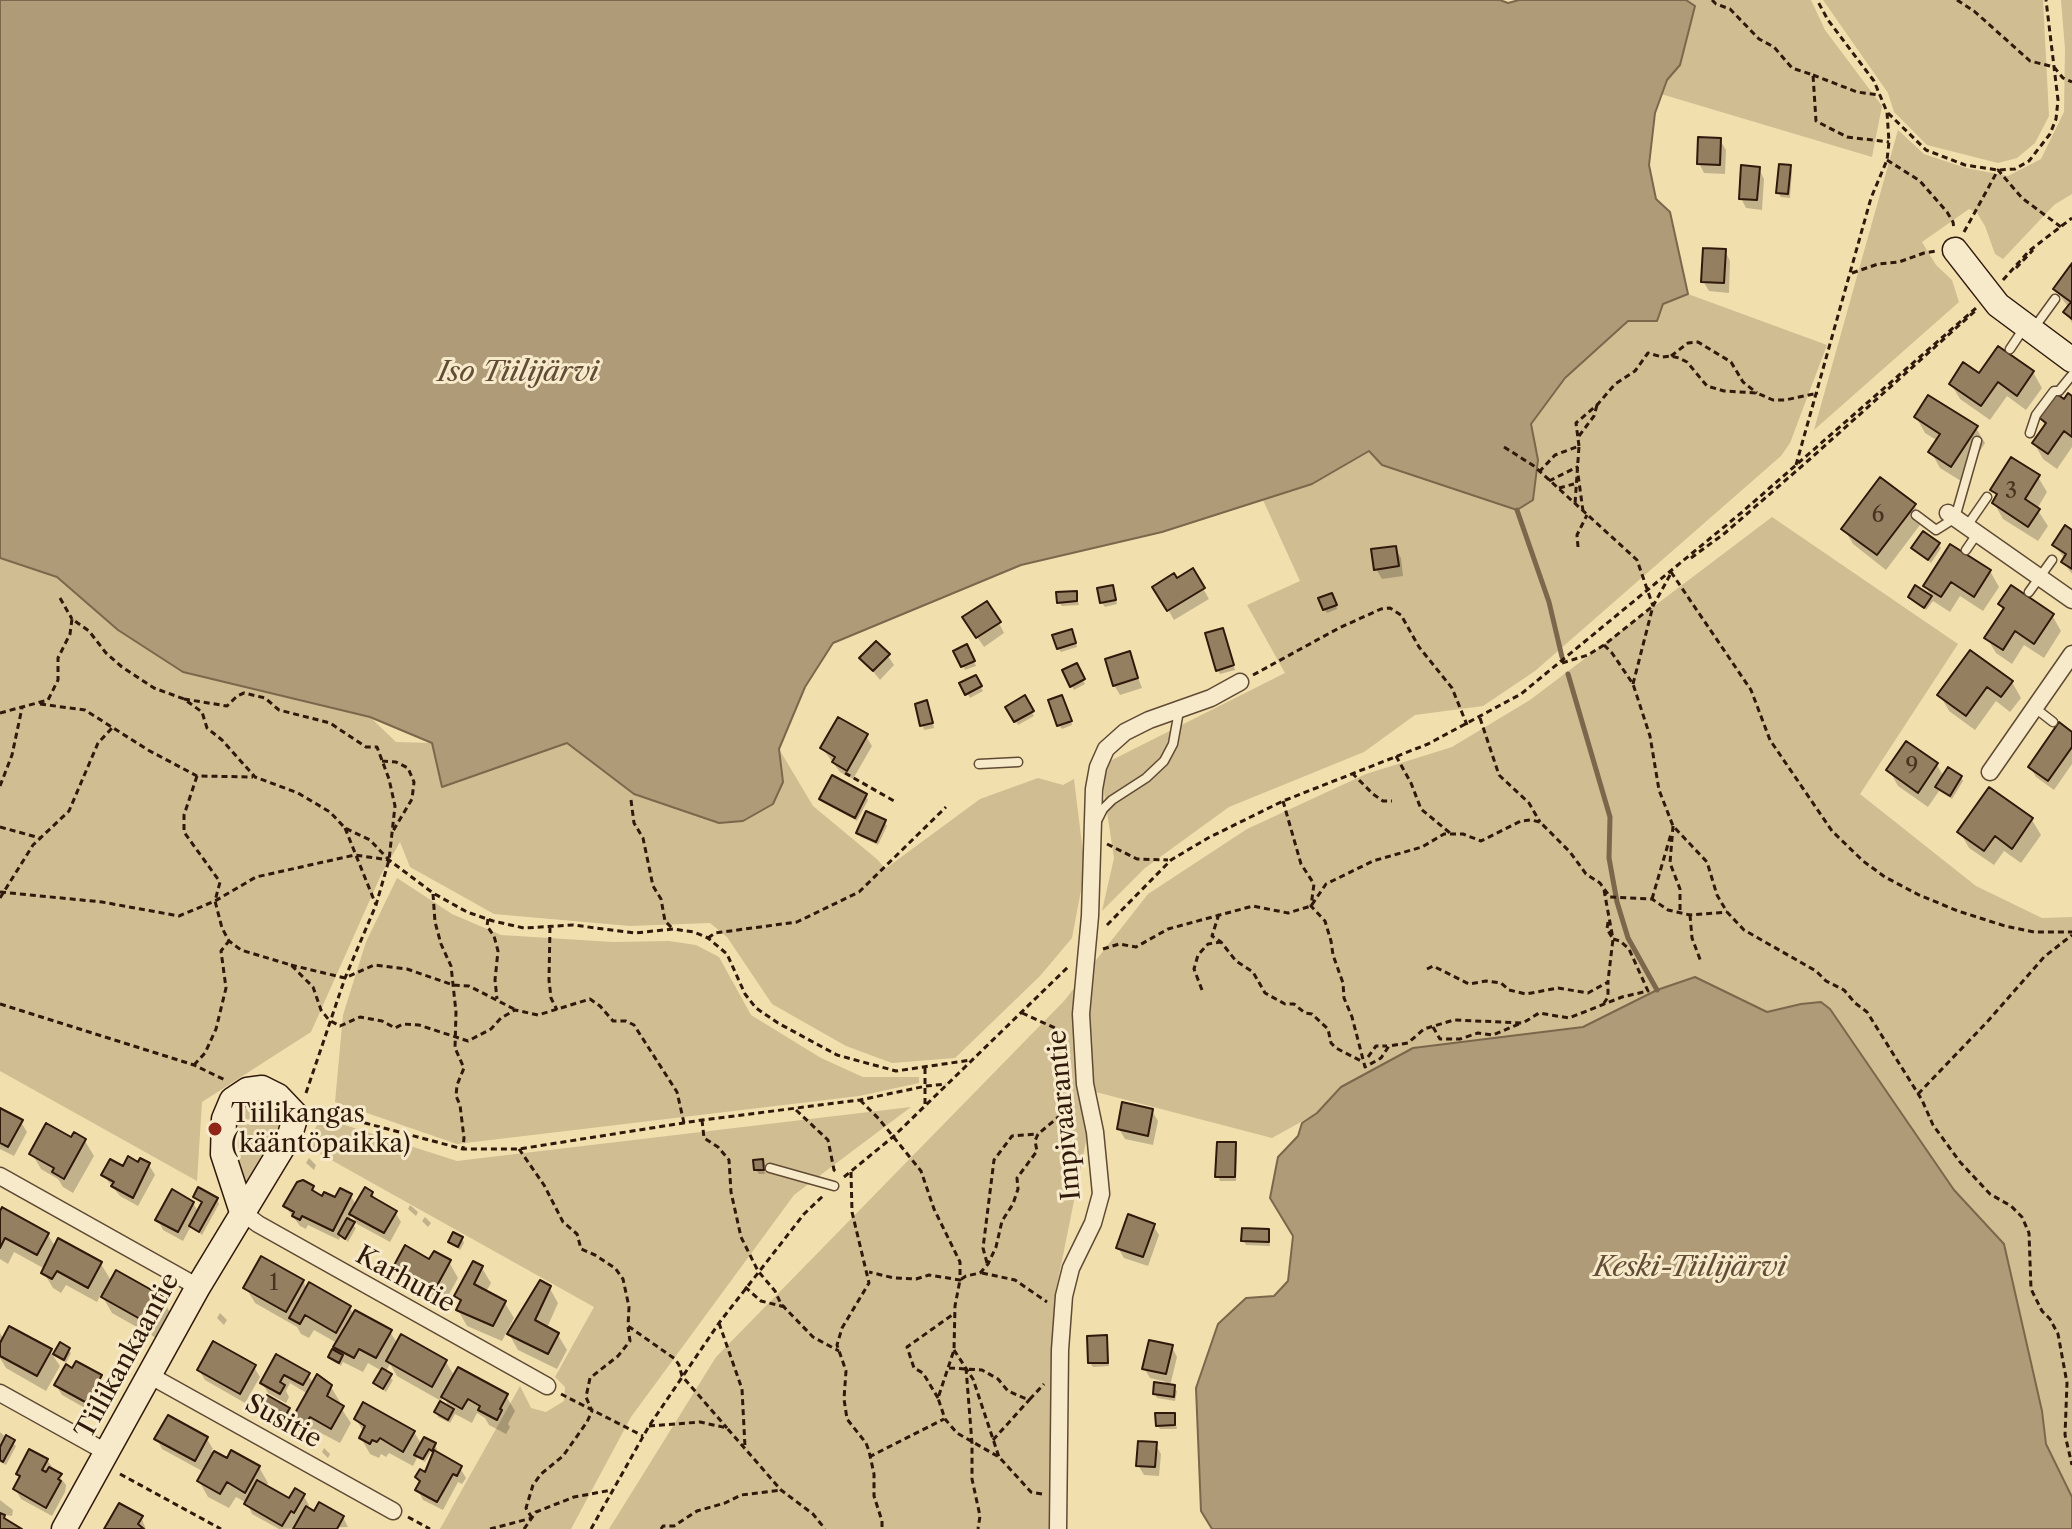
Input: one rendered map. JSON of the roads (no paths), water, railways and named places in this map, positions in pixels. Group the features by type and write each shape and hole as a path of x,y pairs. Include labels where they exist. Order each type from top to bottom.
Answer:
{"street":[{"path":"1955,250 1990,295 2028,329 2072,360"},
{"path":"1962,523 2035,585 2072,600"},
{"path":"1990,772 2072,654"},
{"name":"Impivaarantie","path":"1058,1529 1063,1320 1071,1268 1093,1223 1101,1194 1095,1132 1085,1084 1081,1014 1096,778 1106,749 1125,732 1211,698 1240,682"},
{"name":"Tiilikankaantie","path":"64,1529 198,1287 290,1135 298,1110 262,1088 247,1090 232,1100 224,1119 223,1154 242,1212"},
{"path":"0,1176 198,1287"},
{"name":"Karhutie","path":"242,1212 547,1386"},
{"name":"Susitie","path":"149,1375 393,1511"},
{"path":"0,1393 106,1452"}],"lane":[{"path":"2010,349 2055,299"},
{"path":"2030,433 2036,415 2054,391 2059,391 2072,375"},
{"path":"1966,550 1962,523 1977,441"},
{"path":"1916,515 1936,530 1962,523 1987,497"},
{"path":"2035,585 2052,560"},
{"path":"2035,708 2053,722"},
{"path":"1093,833 1103,809 1164,761 1173,744 1179,711"},
{"path":"979,764 1018,762"},
{"path":"770,1168 834,1186"}],"water":[{"name":"Iso Tiilijärvi","path":"0,0 1500,0 1508,3 1519,0 1686,0 1695,6 1680,65 1667,80 1655,113 1649,165 1656,199 1670,212 1688,294 1663,304 1657,321 1628,321 1565,378 1531,424 1538,460 1533,500 1517,510 1382,465 1369,451 1312,484 1162,532 1021,565 833,643 805,687 779,749 783,782 773,804 743,821 719,823 634,794 567,743 442,787 432,743 370,717 183,672 118,630 57,577 0,558"},
{"name":"Keski-Tiilijärvi","path":"1695,977 1767,1012 1821,1002 1830,1009 1954,1190 2004,1244 2042,1411 2046,1444 2072,1497 2072,1529 1212,1529 1201,1511 1196,1388 1218,1324 1246,1298 1274,1296 1288,1281 1293,1236 1270,1198 1278,1157 1298,1136 1302,1123 1317,1113 1341,1087 1413,1048 1583,1027 1657,990"}],"waterway":[{"path":"1517,510 1549,602 1562,657"},
{"path":"1568,674 1610,817 1609,858 1617,902 1628,938 1657,990"}],"place":[{"name":"Tiilikangas (kääntöpaikka)","path":"215,1129"}]}
